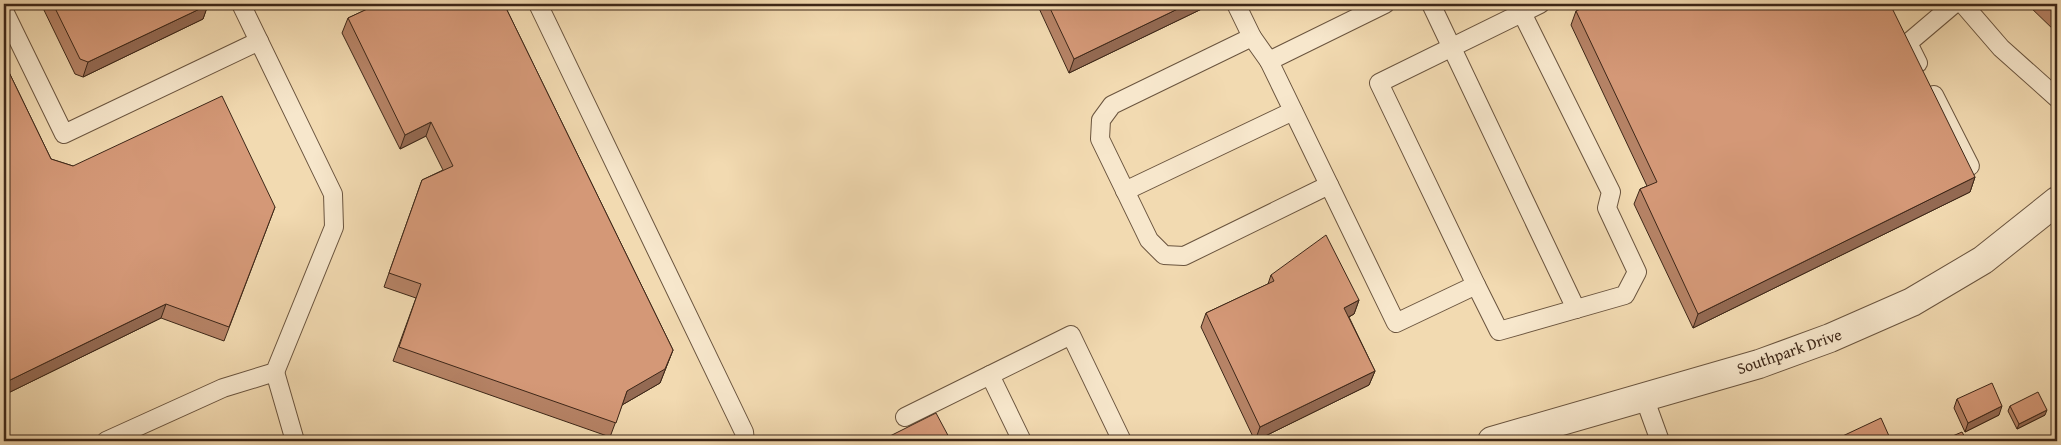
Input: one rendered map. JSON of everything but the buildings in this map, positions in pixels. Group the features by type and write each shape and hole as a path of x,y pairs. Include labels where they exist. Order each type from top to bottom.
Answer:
{"street":[{"name":"Southpark Drive","path":"1492,441 1759,364 1830,338 1912,302 1983,260 2057,201"}],"lane":[{"path":"241,4 333,194 334,227 276,372 295,441"},
{"path":"538,4 744,432 744,441"},
{"path":"1236,4 1252,37 1269,61 1396,323 1476,284"},
{"path":"1431,4 1576,309"},
{"path":"1522,13 1611,192 1607,208 1637,272 1625,295 1498,332 1379,84 1540,4"},
{"path":"1954,4 1908,44 1970,166"},
{"path":"1963,4 2001,48 2057,98"},
{"path":"1269,61 1376,6"},
{"path":"4,11 64,134 259,40"},
{"path":"1252,37 1112,105 1101,120 1100,139 1149,240 1164,255 1184,256 1329,185"},
{"path":"1125,191 1293,111"},
{"path":"905,417 1071,335 1122,441"},
{"path":"106,441 222,388 276,372"},
{"path":"990,375 1022,441"},
{"path":"1644,397 1660,441"}]}
